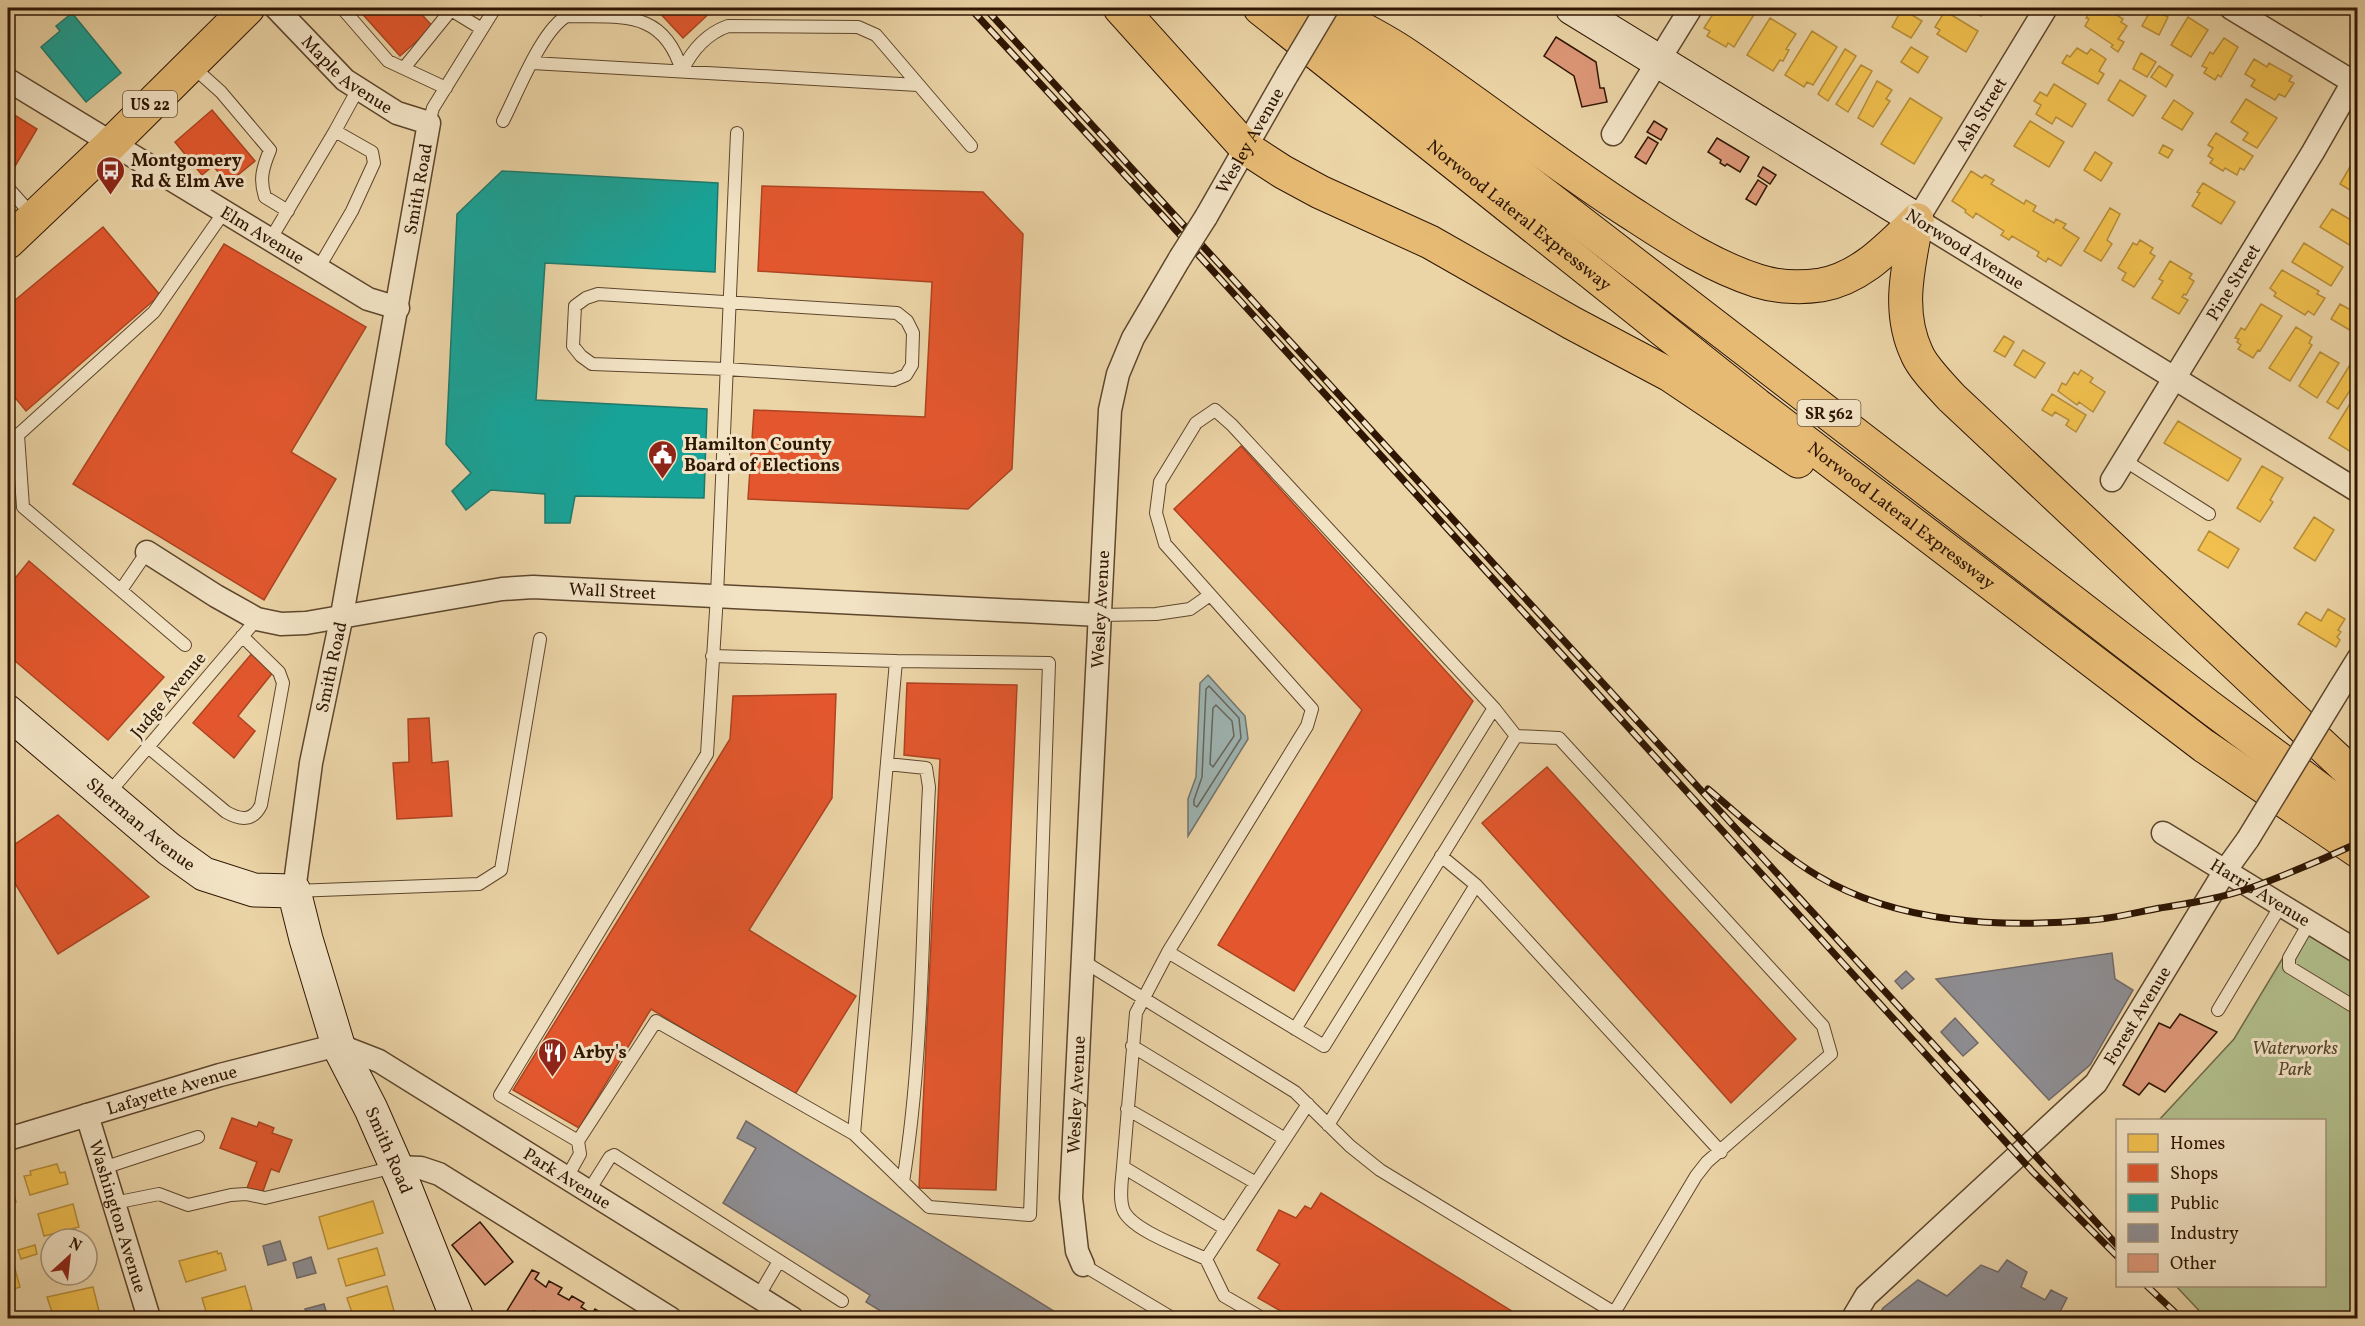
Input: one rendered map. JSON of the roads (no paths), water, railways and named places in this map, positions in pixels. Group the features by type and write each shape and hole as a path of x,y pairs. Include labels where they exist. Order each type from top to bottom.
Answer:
{"main road":[{"name":"US 22","path":"8,242 248,8"},
{"path":"1120,8 1246,148 1320,192 1431,242 1572,323 1670,375 1763,439 2007,596"},
{"name":"Norwood Lateral Expressway","path":"1260,8 1756,405 2204,746 2358,851"},
{"name":"Norwood Lateral Expressway","path":"1305,8 1368,59 2208,706 2326,794 2358,813"},
{"path":"1327,8 1406,54 1568,172 1691,252 1760,282 1793,287 1822,285 1851,274 1879,257 1917,219"},
{"name":"Norwood Avenue","path":"1572,8 1917,219"},
{"path":"1917,219 1904,297 1917,355 1952,398 2358,779"},
{"name":"Sherman Avenue","path":"8,712 169,849 204,874 254,890 294,891"},
{"name":"Smith Road","path":"294,891 338,1045 371,1109 457,1318"}],"street":[{"name":"Maple Avenue","path":"276,8 338,72 358,89 396,113 429,123"},
{"name":"Wesley Avenue","path":"1083,1265 1077,1251 1071,1198 1110,410 1118,374 1133,338 1327,8"},
{"path":"1613,134 1691,8"},
{"name":"Ash Street","path":"1917,219 2046,8"},
{"path":"2231,8 2355,84"},
{"name":"Elm Avenue","path":"8,80 368,299 398,308"},
{"name":"Pine Street","path":"2112,480 2355,84"},
{"name":"Smith Road","path":"294,891 311,763 342,615 429,123"},
{"name":"Norwood Avenue","path":"1917,219 2358,491"},
{"name":"Wall Street","path":"147,552 257,619 289,624 502,589 533,587 1100,615"},
{"name":"Forest Avenue","path":"1853,1318 1866,1296 2096,1083 2358,659"},
{"name":"Harris Avenue","path":"2163,833 2358,952"},
{"name":"Lafayette Avenue","path":"8,1139 220,1075 338,1045"},
{"name":"Park Avenue","path":"338,1045 379,1061 792,1318"},
{"name":"Washington Avenue","path":"87,1115 149,1318"},
{"path":"396,1167 421,1168 439,1173 670,1318"}],"lane":[{"path":"342,8 388,61 446,88"},
{"name":"Smith Road","path":"429,123 433,108 495,8"},
{"path":"404,68 450,9 482,29"},
{"path":"503,121 546,36 557,21 567,16 635,18 651,24 676,53 682,71"},
{"path":"682,71 689,55 710,34 728,26 858,27 876,35 971,146"},
{"path":"532,63 918,85"},
{"path":"190,64 221,92 270,150 262,168 261,185 265,197 288,211"},
{"path":"270,240 358,89"},
{"path":"318,269 352,212 374,163 372,152 335,131"},
{"path":"578,1141 500,1095 707,754 717,595 737,133"},
{"path":"8,188 34,217"},
{"path":"185,645 22,507 18,435 154,312 224,212"},
{"path":"598,294 897,313 907,321 913,333 912,365 906,375 894,380 726,369 592,364 573,346 575,306 586,298 598,294"},
{"path":"1083,961 1143,998 1295,1092 1328,1125 1380,1170 1619,1316 1696,1176 1707,1162 1831,1054 1823,1026 1559,738 1516,736 1494,708 1232,425 1215,410 1196,423 1161,482 1156,513 1165,544 1312,709 1307,726 1168,952 1143,998 1136,1013 1126,1109 1121,1191 1123,1211 1138,1227 1206,1259 1224,1296 1262,1318"},
{"path":"2124,460 2209,514"},
{"path":"121,590 147,552"},
{"path":"1100,615 1156,614 1190,609 1210,595"},
{"name":"Judge Avenue","path":"108,795 257,619"},
{"path":"148,747 226,812 238,819 249,818 257,813 261,805 283,683 279,672 242,636"},
{"path":"294,891 479,884 501,870 540,639"},
{"path":"566,1179 580,1154 578,1141 656,1021 854,1134 929,1207 1030,1215 1049,663 712,656"},
{"path":"854,1134 896,660"},
{"path":"1295,1029 1494,708"},
{"path":"1168,952 1324,1046 1516,736"},
{"path":"887,764 926,768 928,787 919,1021 908,1152 903,1182"},
{"path":"1441,856 1476,885 1721,1152"},
{"path":"1328,1125 1476,885"},
{"path":"2218,1010 2281,905"},
{"path":"2309,923 2289,958 2289,967 2358,1009"},
{"path":"1132,1046 1285,1139"},
{"path":"1206,1259 1308,1104"},
{"path":"1126,1109 1256,1183"},
{"path":"103,1168 198,1137"},
{"path":"588,1192 610,1157 614,1155 842,1301"},
{"path":"114,1203 159,1194 188,1205 231,1195 246,1194 265,1198 396,1167"},
{"path":"1123,1167 1226,1229"},
{"path":"758,1297 779,1261"},
{"path":"1083,1265 1168,1318"}],"water":[{"path":"1208,675 1245,716 1248,739 1188,836 1188,799 1196,777 1200,683"}],"railway":[{"path":"970,8 1162,215 2032,1171 2116,1255"},
{"path":"985,8 2116,1244"},
{"path":"1708,789 1789,856 1818,876 1849,892 1916,913 1987,922 2092,920 2207,900 2253,887 2358,843"},
{"path":"2148,1287 2181,1318"}],"place":[{"name":"Montgomery Rd & Elm Ave","path":"110,196"},
{"name":"Hamilton County Board of Elections","path":"663,480"},
{"name":"Arby's","path":"552,1078"}],"park label":[{"name":"Waterworks Park","path":"2295,1058"}]}
